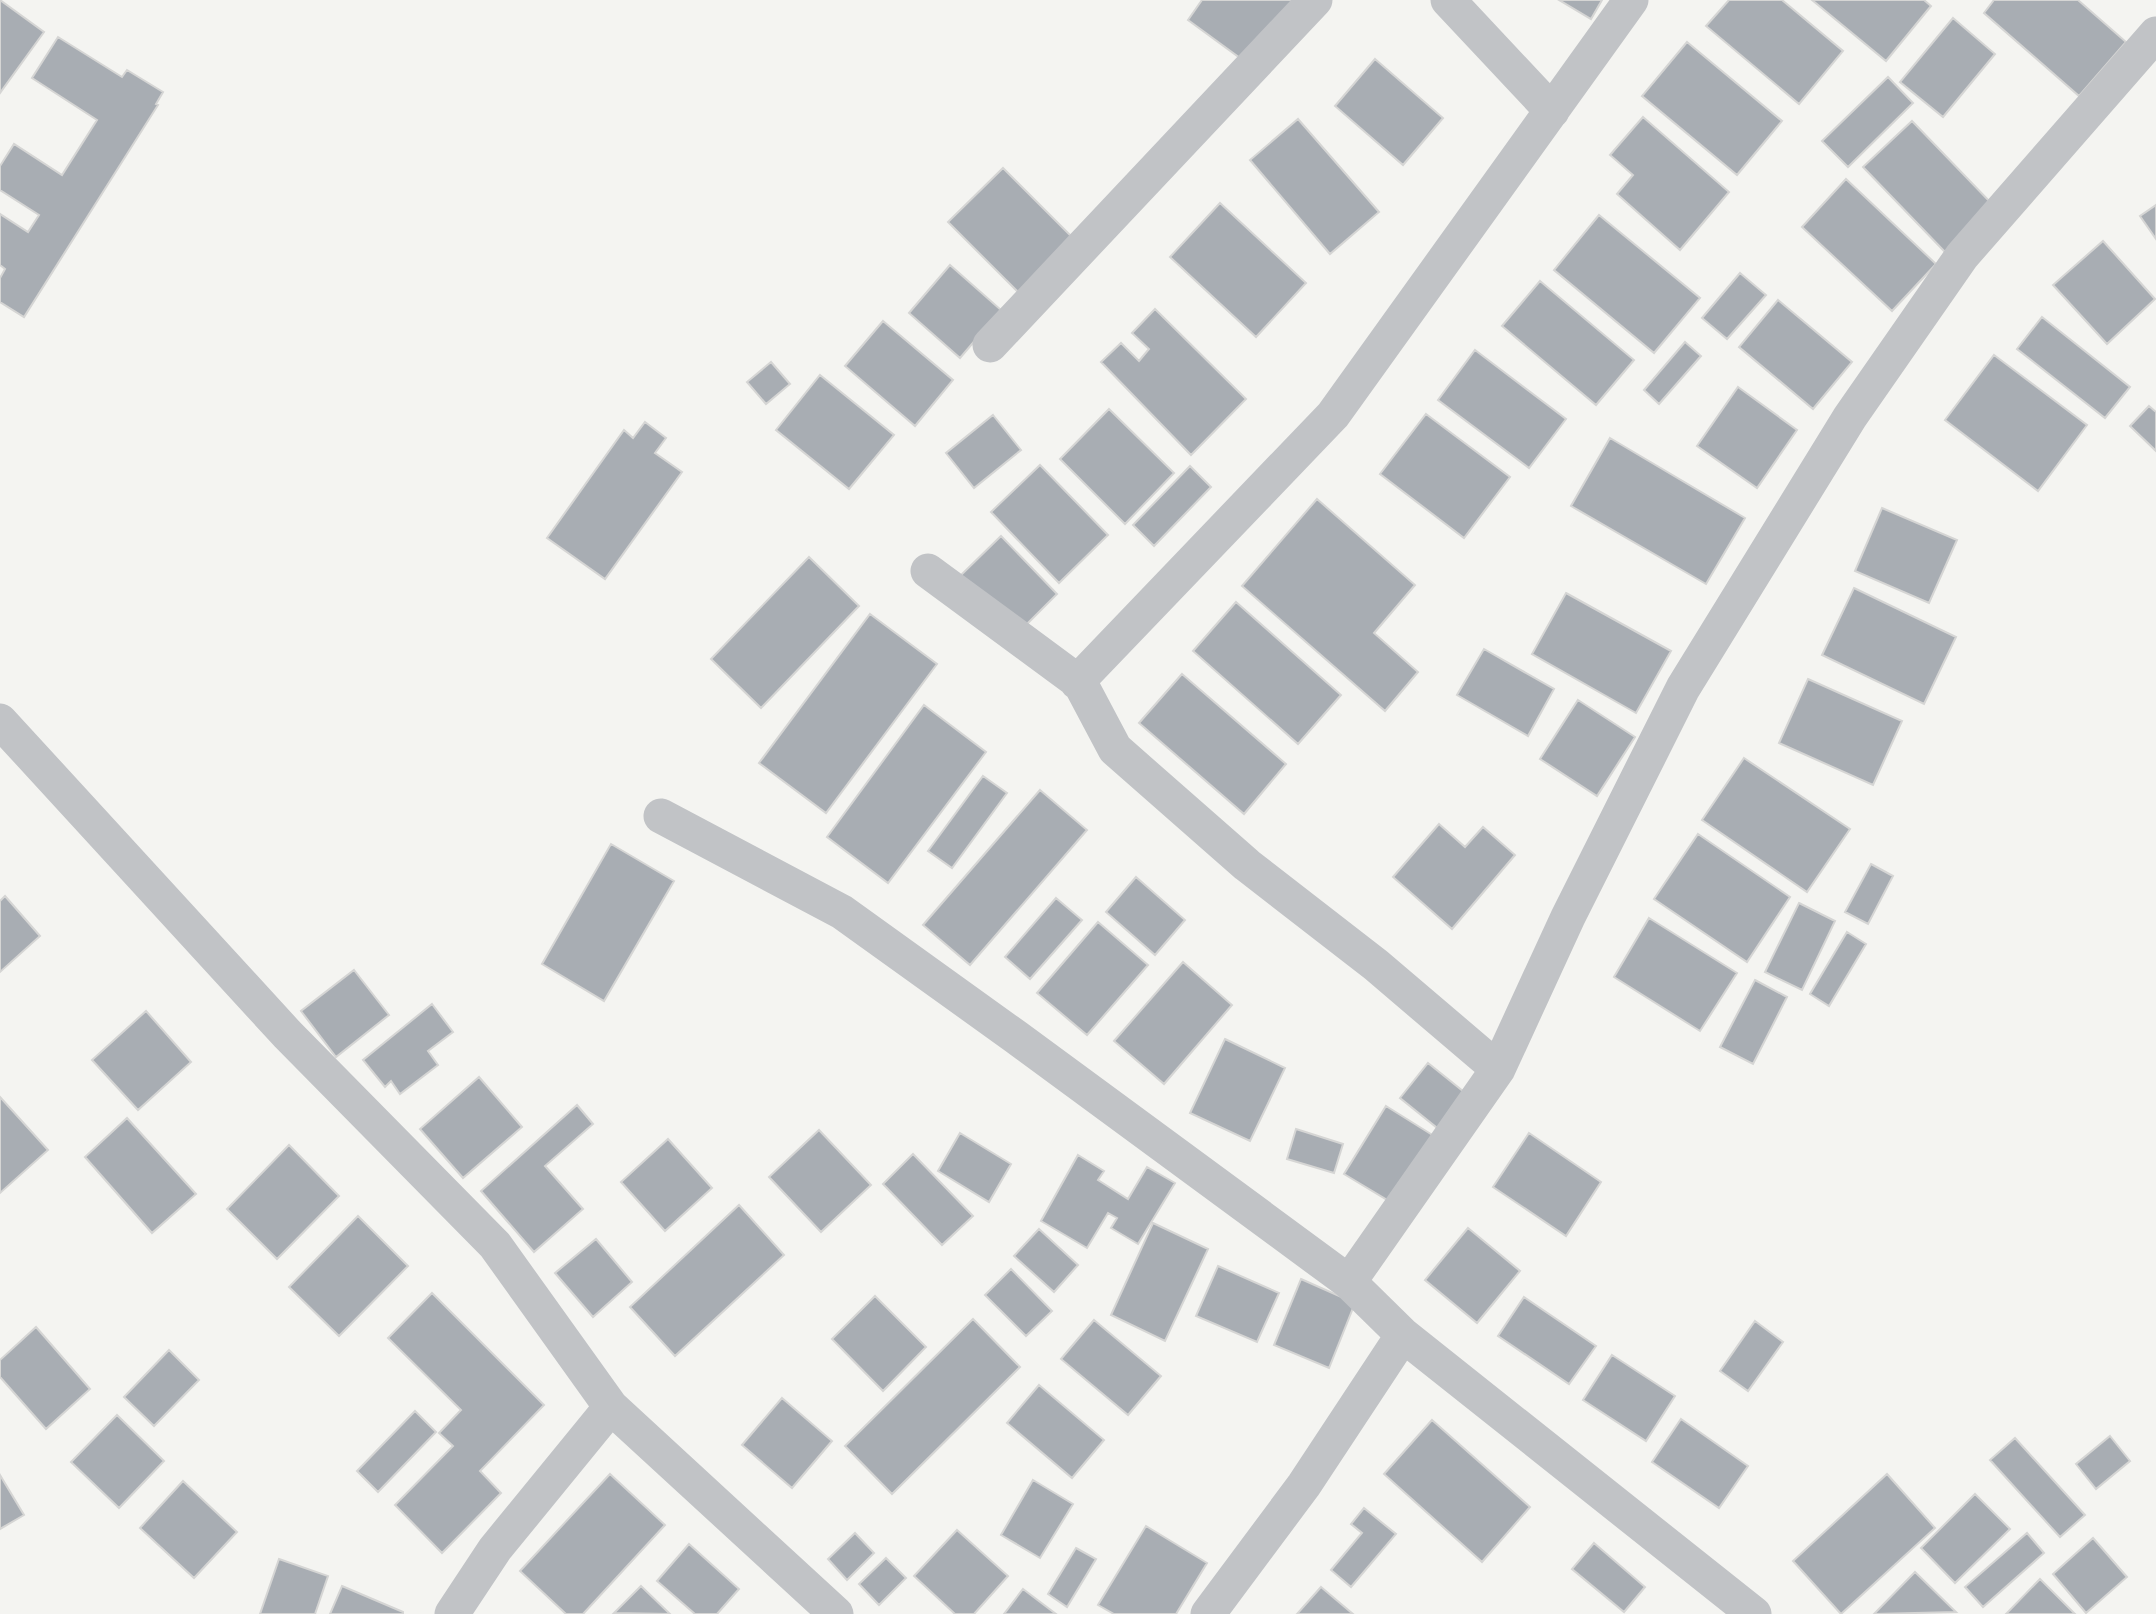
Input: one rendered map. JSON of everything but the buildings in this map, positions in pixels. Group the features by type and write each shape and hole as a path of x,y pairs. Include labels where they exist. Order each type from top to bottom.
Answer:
{"street":[{"path":"990,345 1315,0"},
{"path":"1448,0 1552,111"},
{"path":"1077,682 1333,415 1631,0"},
{"path":"1349,1282 1498,1069 1568,917 1683,688 1850,417 1962,256 2156,34"},
{"path":"928,571 1077,682 1115,749 1247,865 1376,965 1498,1069"},
{"path":"0,721 287,1034 495,1245 611,1407 836,1614"},
{"path":"661,816 842,912 1349,1282 1403,1335 1754,1614"},
{"path":"1208,1614 1304,1485 1403,1335"},
{"path":"452,1614 495,1549 611,1407"}]}
